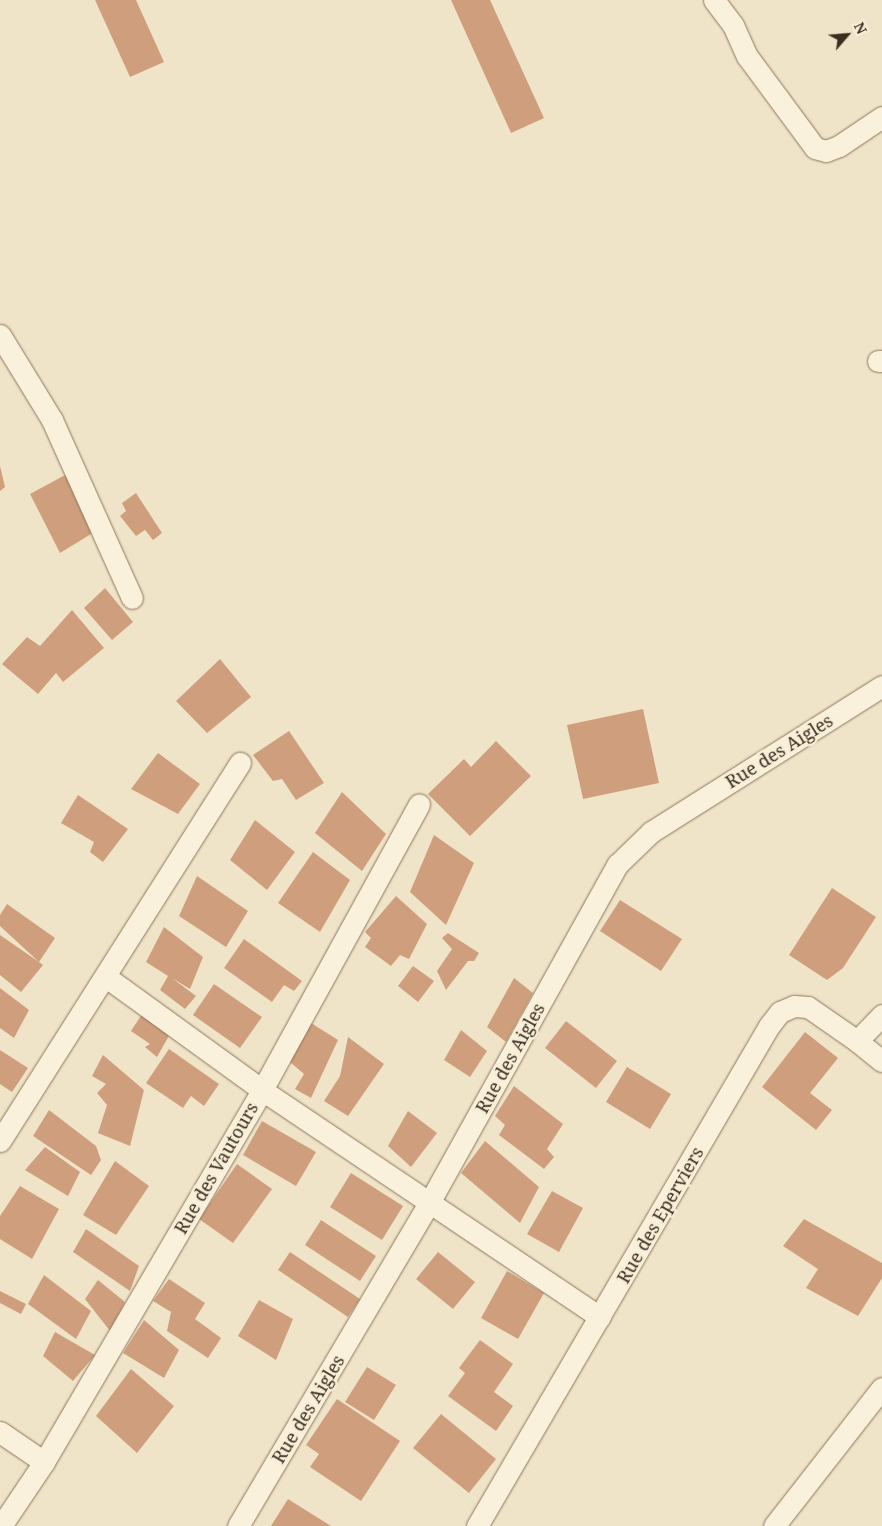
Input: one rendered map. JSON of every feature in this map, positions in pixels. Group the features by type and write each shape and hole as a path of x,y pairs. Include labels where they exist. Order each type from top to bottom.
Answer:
{"street":[{"path":"714,0 733,25 747,56 815,148 826,150 839,146 882,117"},
{"path":"0,335 52,420 132,598"},
{"name":"Rue des Aigles","path":"238,1526 429,1203 618,864 630,848 651,832 882,686"},
{"path":"0,1141 106,977 240,763"},
{"name":"Rue des Vautours","path":"2,1526 44,1462 262,1090 419,804"},
{"path":"106,977 262,1090 600,1317"},
{"name":"Rue des Eperviers","path":"477,1526 768,1026 780,1012 794,1006 808,1006 858,1041 882,1061"},
{"path":"858,1041 882,1015"},
{"path":"774,1526 882,1388"},
{"path":"0,1432 44,1462"}],"building":[{"path":"95,0 136,0 164,62 130,77"},
{"path":"451,0 490,0 544,118 511,133"},
{"path":"0,466 5,487 0,491"},
{"path":"67,474 96,531 60,553 30,494"},
{"path":"136,493 162,533 153,540 145,530 136,536 120,516 126,511 122,503"},
{"path":"105,588 133,622 112,640 84,608"},
{"path":"72,610 104,648 63,682 56,673 38,694 2,664 27,637 40,646"},
{"path":"220,659 251,697 207,733 176,701"},
{"path":"643,709 659,783 583,799 567,725"},
{"path":"289,731 324,783 296,800 282,779 273,781 253,755"},
{"path":"496,741 531,776 470,836 428,794 464,759 471,767"},
{"path":"158,753 200,784 178,814 131,789"},
{"path":"342,792 386,834 362,871 315,833"},
{"path":"78,795 128,829 103,862 90,852 94,842 61,823"},
{"path":"255,820 295,852 267,890 230,860"},
{"path":"434,835 474,863 446,925 410,892"},
{"path":"313,852 350,880 320,932 278,903"},
{"path":"197,876 248,911 226,947 179,916"},
{"path":"832,888 876,917 843,968 827,980 789,955"},
{"path":"396,896 427,924 409,959 400,955 391,966 365,947 371,938 365,932"},
{"path":"620,900 682,939 661,971 600,931"},
{"path":"7,904 55,938 39,962 0,926 0,915"},
{"path":"164,927 203,957 190,989 172,978 196,996 185,1009 160,990 168,976 146,962"},
{"path":"448,933 479,953 474,961 468,961 446,990 437,971 452,949 442,938"},
{"path":"0,935 43,965 21,992 0,975"},
{"path":"244,939 302,981 294,991 284,985 272,1002 224,968"},
{"path":"413,966 434,981 418,1002 398,986"},
{"path":"514,978 533,993 506,1042 487,1027"},
{"path":"214,984 262,1017 240,1048 193,1015"},
{"path":"0,988 29,1010 14,1038 0,1028"},
{"path":"142,1014 170,1034 157,1057 145,1047 150,1044 131,1031"},
{"path":"566,1021 617,1061 596,1088 545,1048"},
{"path":"311,1023 338,1040 311,1098 295,1089 304,1074 290,1062"},
{"path":"461,1030 487,1051 470,1077 444,1060"},
{"path":"805,1032 838,1058 810,1093 832,1110 816,1130 762,1087"},
{"path":"348,1037 384,1064 348,1116 324,1101 340,1076"},
{"path":"169,1049 219,1084 204,1106 191,1096 183,1108 146,1083"},
{"path":"0,1050 28,1068 12,1092 0,1084"},
{"path":"103,1055 144,1090 130,1146 98,1133 107,1105 97,1093 106,1084 92,1076"},
{"path":"627,1067 671,1094 650,1129 606,1102"},
{"path":"514,1086 563,1124 547,1149 554,1157 544,1169 499,1135 505,1125 495,1116"},
{"path":"49,1110 96,1146 101,1160 91,1175 33,1136"},
{"path":"408,1111 437,1133 411,1167 388,1146"},
{"path":"262,1121 316,1152 296,1186 243,1155"},
{"path":"485,1141 539,1187 520,1223 461,1173"},
{"path":"45,1147 80,1172 68,1196 25,1170"},
{"path":"115,1161 149,1186 116,1235 83,1215"},
{"path":"237,1164 272,1189 233,1243 199,1219"},
{"path":"351,1173 403,1206 382,1240 330,1207"},
{"path":"20,1186 59,1209 32,1259 0,1239 0,1216"},
{"path":"552,1191 583,1208 559,1252 527,1234"},
{"path":"804,1219 882,1263 882,1278 858,1316 806,1288 818,1269 783,1246"},
{"path":"321,1220 376,1256 360,1281 305,1245"},
{"path":"86,1229 139,1266 130,1291 73,1252"},
{"path":"290,1252 360,1299 348,1317 278,1270"},
{"path":"438,1252 475,1282 453,1309 416,1279"},
{"path":"507,1271 544,1293 518,1339 481,1318"},
{"path":"44,1275 91,1311 76,1339 28,1304"},
{"path":"169,1279 205,1303 195,1319 221,1338 208,1358 167,1331 171,1312 153,1301"},
{"path":"98,1280 125,1302 110,1331 85,1299"},
{"path":"0,1291 26,1304 21,1314 0,1303"},
{"path":"259,1300 293,1319 276,1360 238,1336"},
{"path":"144,1320 179,1350 164,1378 123,1353"},
{"path":"55,1332 95,1355 73,1381 43,1356"},
{"path":"480,1340 513,1364 494,1392 513,1406 496,1431 448,1396 465,1373 459,1368"},
{"path":"367,1367 396,1385 374,1420 345,1402"},
{"path":"131,1369 174,1406 137,1453 96,1416"},
{"path":"337,1399 400,1441 361,1501 310,1467 319,1454 306,1445"},
{"path":"441,1414 496,1459 469,1493 413,1448"},
{"path":"288,1499 331,1526 271,1526"}]}
